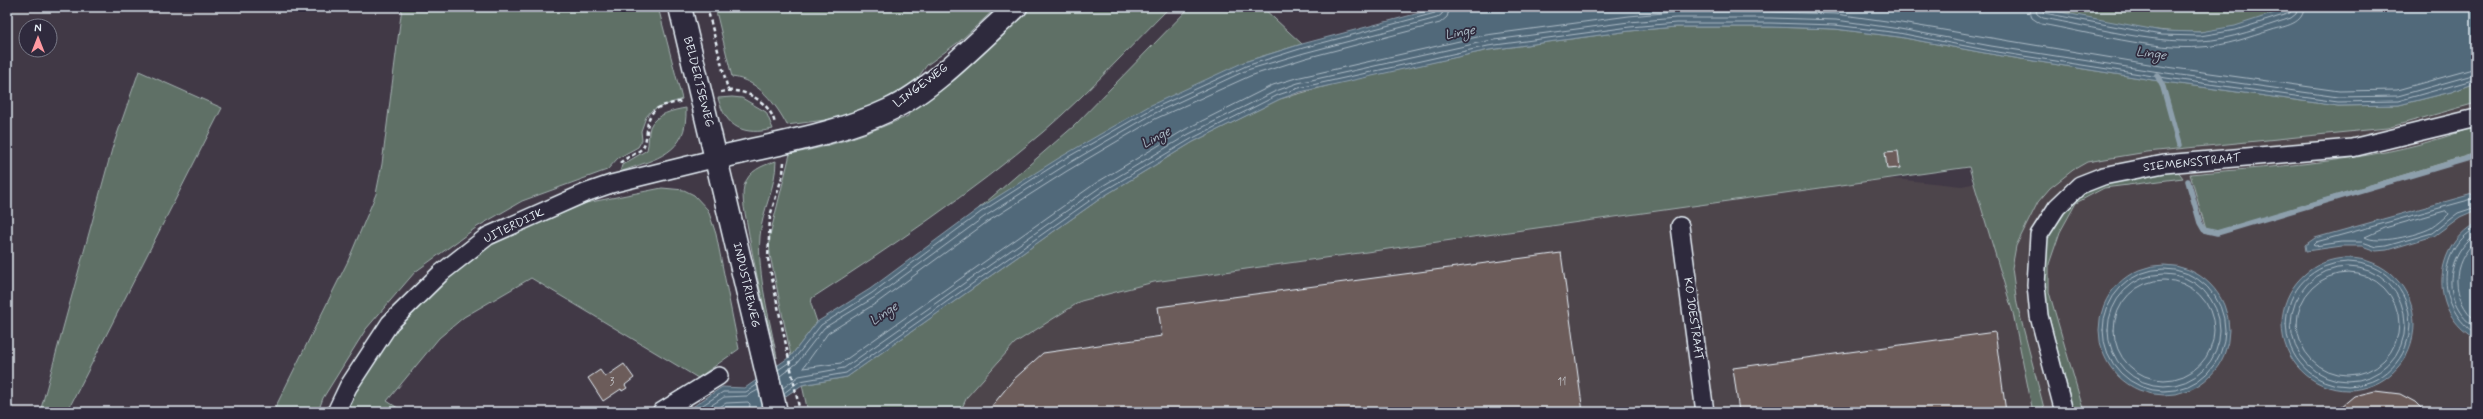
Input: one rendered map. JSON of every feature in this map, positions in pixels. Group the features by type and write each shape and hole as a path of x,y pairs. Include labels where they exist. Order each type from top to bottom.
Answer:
{"main road":[{"name":"BELDERTSEWEG","path":"680,7 717,158"},
{"name":"LINGEWEG","path":"717,158 855,125 890,110 919,91 1016,7"},
{"name":"INDUSTRIEWEG","path":"717,158 776,412"}],"street":[{"name":"SIEMENSSTRAAT","path":"2064,412 2039,316 2036,284 2039,235 2057,207 2080,185 2103,176 2164,164 2352,148 2476,118"},
{"name":"UITERDIJK","path":"336,412 348,388 390,323 441,273 488,236 611,184 717,158"},
{"name":"KO JOESTRAAT","path":"1680,226 1705,412"},
{"path":"661,412 719,376"}],"path":[{"path":"707,7 728,90"},
{"path":"616,167 642,149 646,142 648,118 653,111 662,105 728,90 762,101 772,111 779,142"},
{"name":"INDUSTRIEWEG","path":"779,142 784,166 784,174 770,216 767,238 768,259 799,411"}],"shaded area":[{"path":"2476,95 2476,412 899,412 1079,290 1799,169 1962,186 2280,120"}],"green space":[{"path":"402,7 658,7 682,99 652,110 646,117 641,131 642,140 638,147 618,158 607,170 522,201 477,227 415,272 366,329 323,398 318,412 273,412 348,261 376,194 382,164"},
{"path":"715,7 997,7 960,41 927,65 910,89 894,99 840,118 787,125 772,101 765,94 750,83 732,77"},
{"path":"1025,7 1170,7 1076,102 1016,155 930,219 812,298 811,304 817,322 791,356 770,255 769,239 790,154 820,148 850,139 908,116 915,99"},
{"path":"1190,7 1262,7 1302,44 1244,62 978,209 1074,126"},
{"path":"2034,7 2293,7 2271,16 2235,27 2211,31 2179,32 2116,24"},
{"path":"1676,27 1835,29 1899,37 1990,54 2165,82 2338,106 2399,105 2451,92 2476,83 2476,103 2387,128 2147,152 2087,162 2073,170 2050,188 2038,202 2016,246 2012,268 2017,304 2045,412 2033,412 2013,313 1969,167 1154,282 1081,301 1015,343 967,397 960,412 808,412 802,385 847,377 1104,196 1193,142 1280,99 1341,82 1489,50 1630,31"},
{"path":"139,71 222,108 67,412 40,412 112,149"},
{"path":"718,98 742,98 766,112 773,129 763,131 745,130 731,123 721,108"},
{"path":"686,108 685,124 682,136 675,145 657,158 620,172 622,165 647,150 650,127 656,119 665,113"},
{"path":"2476,126 2476,153 2219,231 2207,233 2190,174 2299,164 2371,155 2442,138"},
{"path":"776,161 774,180 761,226 760,266 777,358 754,261 743,196 744,186 749,176 757,169"},
{"path":"2177,170 2183,178 2104,188 2076,203 2060,232 2049,264 2049,292 2084,412 2074,412 2043,295 2043,254 2052,226 2073,198 2094,185 2126,175"},
{"path":"662,188 684,190 694,195 708,210 716,234 739,349 698,378 531,278 464,317 439,338 387,401 404,412 339,412 350,390 411,307 494,240 586,203"}],"water":[{"name":"Linge","path":"1442,7 2033,7 2162,31 2200,32 2235,26 2293,7 2476,7 2476,83 2451,92 2399,105 2338,106 2165,82 1990,54 1899,37 1835,29 1676,27 1630,31 1489,50 1300,92 1280,99 1193,142 1104,196 847,377 802,385 762,412 685,412 722,387 745,388 791,356 817,322 870,289 978,209 1059,158 1149,106 1244,62 1302,44"},
{"path":"2476,193 2476,210 2460,217 2434,236 2387,250 2376,251 2362,246 2342,246 2306,251 2305,245 2315,238"},
{"path":"2476,223 2476,339 2461,328 2450,314 2444,298 2442,281 2444,264 2451,248 2461,234"},
{"path":"2348,258 2373,263 2390,273 2399,282 2409,299 2414,324 2409,349 2399,366 2390,375 2373,385 2348,390 2323,385 2306,375 2297,366 2287,349 2282,324 2287,299 2297,282 2306,273 2323,263"},
{"path":"2170,265 2183,267 2195,272 2206,279 2215,288 2227,311 2229,330 2227,349 2222,361 2215,372 2206,381 2183,393 2158,395 2145,393 2133,388 2122,381 2113,372 2101,349 2099,324 2101,311 2106,299 2113,288 2122,279 2145,267"}],"building":[{"path":"1898,151 1900,168 1887,169 1885,152"},
{"path":"1561,253 1583,412 987,412 1013,380 1043,353 1162,336 1158,307"},
{"path":"1995,332 2006,412 1739,412 1733,368"},
{"path":"624,364 634,378 625,385 627,388 622,391 621,389 603,401 588,378 600,370 605,377"},
{"path":"2375,391 2400,394 2415,402 2425,412 2335,412 2354,396"}],"waterway":[{"path":"2157,75 2163,87 2179,145"},
{"path":"2188,181 2200,223 2204,230 2217,233 2476,156"}]}
